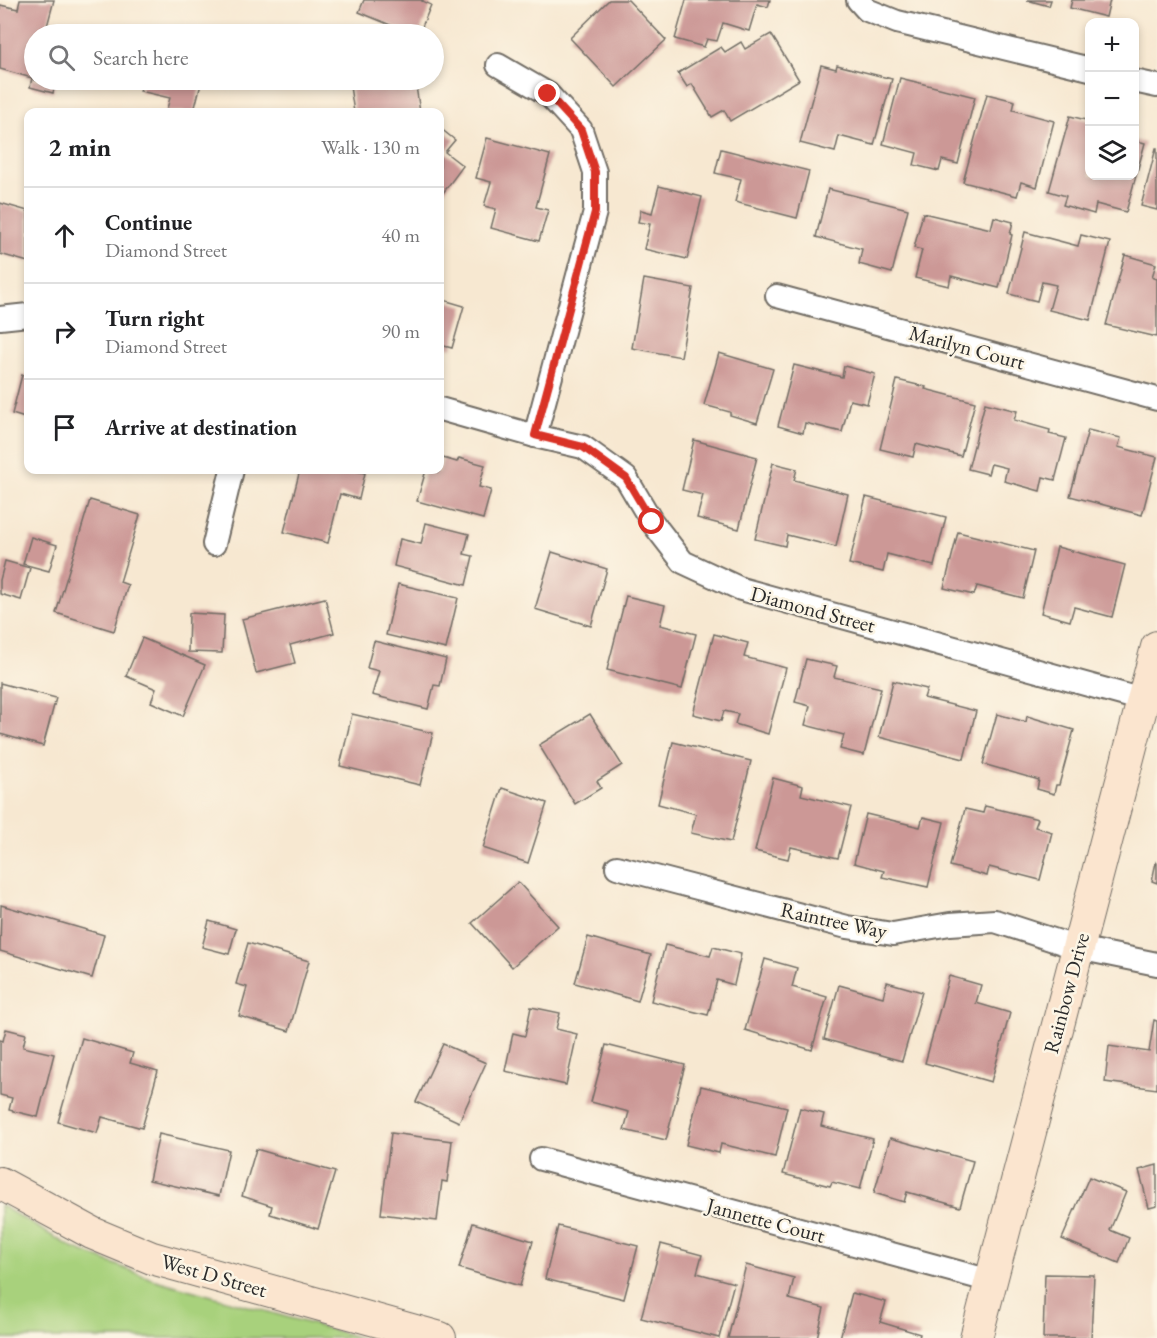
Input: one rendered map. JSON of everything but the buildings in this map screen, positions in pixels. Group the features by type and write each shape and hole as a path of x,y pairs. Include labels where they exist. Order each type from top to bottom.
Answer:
{"street":[{"path":"858,0 867,10 897,22 1085,68"},
{"path":"498,65 548,94 581,130 595,172 595,212 535,435"},
{"path":"1139,82 1157,86"},
{"name":"Marilyn Court","path":"777,296 1157,399"},
{"path":"0,318 24,315"},
{"name":"Diamond Street","path":"444,410 583,447 626,478 652,522 683,562 741,589 1143,700"},
{"path":"214,544 231,474"},
{"name":"Rainbow Drive","path":"976,1338 1157,647"},
{"name":"Raintree Way","path":"617,867 847,927 894,934 950,924 995,921 1078,948 1157,964"},
{"name":"Jannette Court","path":"541,1159 991,1281"},
{"name":"West D Street","path":"0,1183 92,1233 152,1258 440,1338"}],"green space":[{"path":"0,1205 73,1248 152,1279 361,1338 0,1338"}],"route":[{"path":"548,94 581,130 595,172 595,212 535,435 583,447 626,478 652,522"}]}
